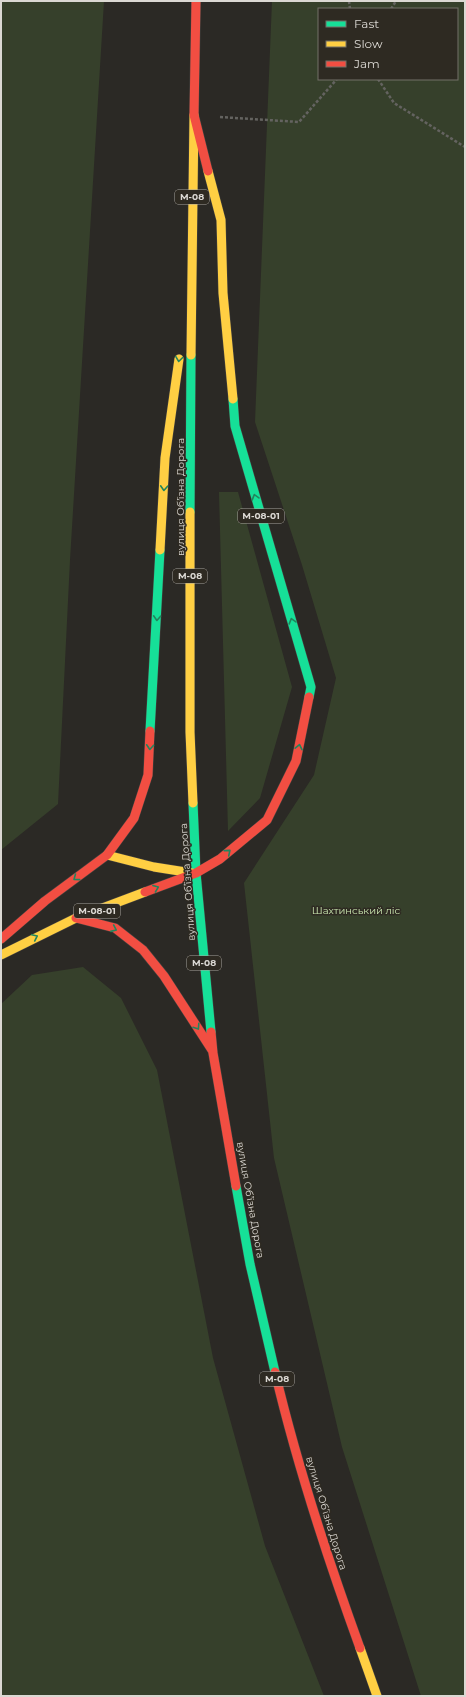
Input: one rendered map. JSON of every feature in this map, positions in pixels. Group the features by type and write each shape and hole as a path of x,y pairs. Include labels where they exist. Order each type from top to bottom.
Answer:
{"highway":[{"name":"М-08","path":"194,115 196,1"},
{"name":"вулиця Обʼїзна Дорога","path":"194,115 191,279 190,732 196,873 213,1053 250,1264 283,1405 330,1565 377,1696"},
{"name":"М-08-01","path":"1,955 11,948 76,918 196,873 220,860 267,820 296,761 311,687 235,426 223,293 222,220 194,115"},
{"path":"1,939 45,901 107,855 134,818 148,775 165,458 191,279"},
{"path":"107,855 154,867 196,873"},
{"name":"М-08-01","path":"76,918 115,928 143,950 164,976 213,1053"}],"path":[{"path":"194,115 300,122 336,80"},
{"path":"379,80 394,103 465,147"}],"green space":[{"path":"1,1 104,1 70,560 58,804 1,850"},
{"name":"Шахтинський ліс","path":"272,1 465,1 465,1696 421,1696 342,1447 274,1158 244,883 314,775 336,678 302,565 255,422"},
{"path":"219,492 238,492 292,687 260,798 228,831"},
{"path":"83,967 121,998 157,1070 213,1358 265,1546 324,1696 1,1696 1,1004 32,975"}],"traffic: fast":[{"path":"190,512 191,355"},
{"path":"233,399 235,426 311,687 309,697"},
{"path":"150,731 160,550"},
{"path":"193,803 196,873 211,1032"},
{"path":"236,1186 250,1264 275,1372"}],"traffic: slow":[{"path":"191,355 194,115"},
{"path":"208,171 221,220 223,293 233,399"},
{"path":"160,550 165,458 179,359"},
{"path":"190,512 190,732 193,803"},
{"path":"107,855 154,867 192,873"},
{"path":"1,955 76,918 145,892"},
{"path":"360,1648 377,1696"}],"traffic: jam":[{"path":"196,1 194,115 208,171"},
{"path":"145,892 196,873 220,859 267,820 296,761 309,697"},
{"path":"1,939 45,901 107,855 134,818 148,775 150,731"},
{"path":"76,918 115,928 143,950 164,976 212,1050"},
{"path":"211,1032 213,1053 236,1186"},
{"path":"275,1372 313,1511 360,1648"}]}
